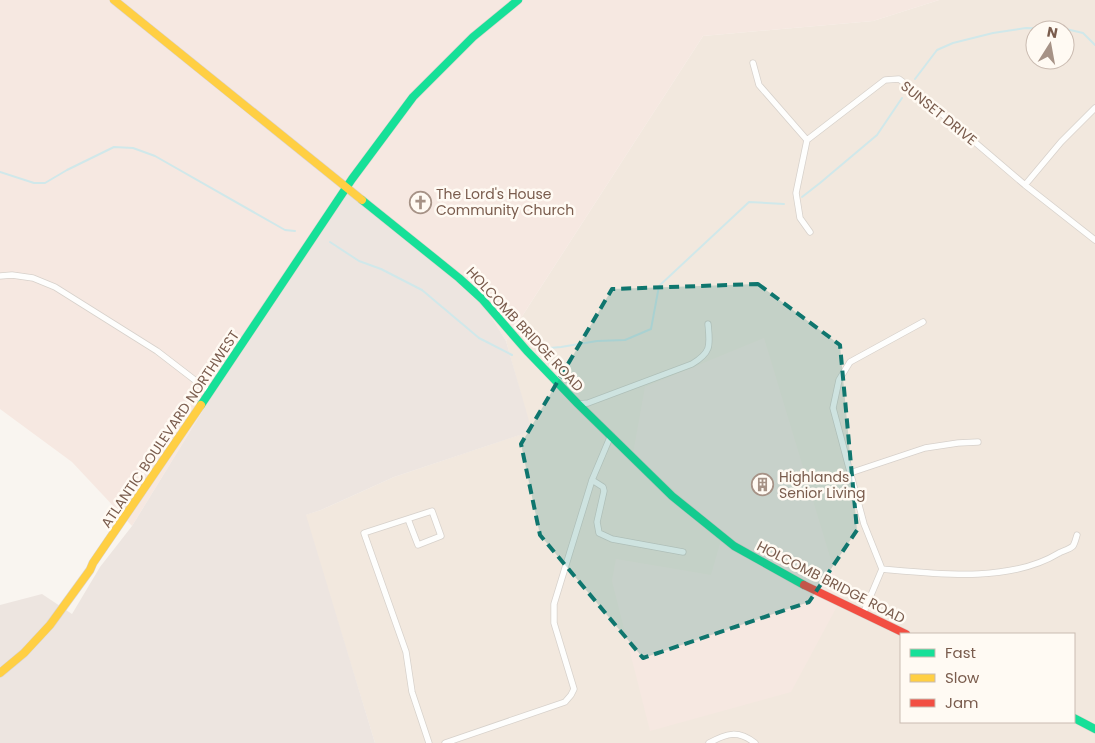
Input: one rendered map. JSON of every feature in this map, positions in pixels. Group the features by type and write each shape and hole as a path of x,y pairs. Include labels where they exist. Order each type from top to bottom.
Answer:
{"street":[{"name":"HOLCOMB BRIDGE ROAD","path":"114,0 460,278 578,404 672,496 717,534 804,585 904,633"},
{"name":"ATLANTIC BOULEVARD NORTHWEST","path":"0,672 24,653 50,625 90,570 347,187 413,97 473,37 518,0"},
{"path":"753,63 759,84 807,140 796,193 800,218 810,232"},
{"name":"SUNSET DRIVE","path":"807,140 885,80 899,79 1024,185 1095,240"},
{"path":"1024,185 1060,142 1095,108"},
{"path":"0,276 12,275 33,278 55,287 157,351 209,391"},
{"path":"863,614 882,569 864,524 833,408 839,380 850,362 923,322"},
{"path":"578,404 588,403 692,364 704,357 710,345 708,324"},
{"path":"445,743 565,702 571,695 574,689 554,623 554,604 592,480 611,436"},
{"path":"850,473 925,448 978,442"},
{"path":"592,480 603,487 604,491 597,522 599,532 612,539 683,552"},
{"path":"408,519 418,545 441,536 432,512 408,519 364,534 406,652 412,692 429,743"},
{"path":"882,569 976,574 1020,568 1051,559 1073,546 1077,535"},
{"path":"1075,719 1095,729"},
{"path":"709,743 720,737 736,734 744,735 755,743"}],"highlighted area":[{"path":"758,284 840,345 857,530 809,602 643,658 540,535 521,444 612,289"}],"shaded area":[{"path":"0,0 939,0 873,21 703,36 506,341 470,282 208,402 132,526 72,462 0,409"},
{"path":"939,0 1095,0 1095,743 375,743 305,515 321,510 394,477 531,431 506,341 703,36 873,21"},
{"path":"350,187 470,282 506,341 532,431 394,477 306,515 375,743 0,743 0,605 42,594 72,614 100,567 132,526 208,402"},
{"path":"764,338 842,597 791,692 650,731 612,581 616,559 711,575 723,533 633,454 645,387"}],"waterway":[{"path":"915,79 937,50 953,43 993,33 1026,28 1066,29 1083,33 1095,45"},
{"path":"802,197 877,135 902,98"},
{"path":"0,172 34,183 45,183 114,147 133,148 155,156 285,230 295,231"},
{"path":"538,349 597,341 625,340 651,329 659,286 749,202 784,204"},
{"path":"330,242 359,261 381,269 422,290 479,338 512,355"}],"traffic: fast":[{"path":"201,405 352,179 413,97 473,37 518,0"},
{"path":"362,200 459,278 482,299 527,351 578,404 672,496 734,546 804,585"},
{"path":"1075,719 1095,729"}],"traffic: slow":[{"path":"114,0 362,200"},
{"path":"0,673 24,653 50,625 90,570 201,405"}],"traffic: jam":[{"path":"804,585 904,633"}],"place":[{"name":"The Lord's House Community Church","path":"420,202"},
{"name":"Highlands Senior Living","path":"763,485"}]}
